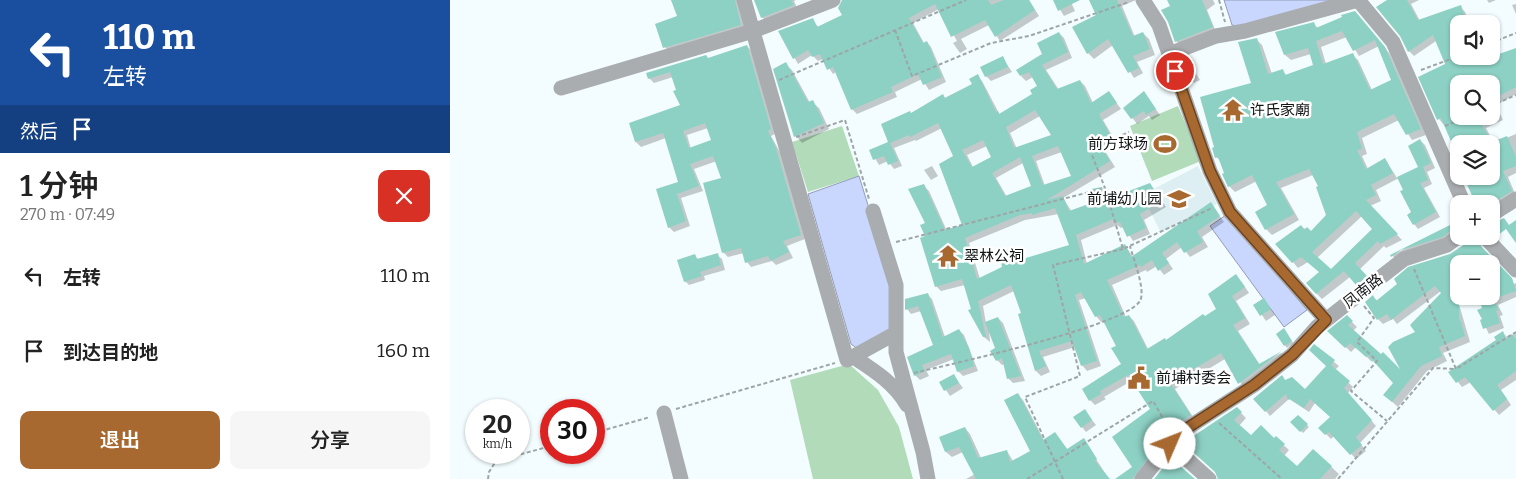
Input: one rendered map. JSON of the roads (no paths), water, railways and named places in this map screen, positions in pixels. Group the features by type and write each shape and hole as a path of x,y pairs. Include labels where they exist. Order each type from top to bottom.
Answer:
{"street":[{"path":"744,0 784,141 851,359 882,376 902,395 913,416"},
{"path":"560,88 753,31 833,0"},
{"path":"1143,0 1159,25 1210,171 1230,212 1326,320"},
{"path":"1169,54 1216,36 1358,0 1393,42 1460,195"},
{"path":"1500,209 1516,198"},
{"path":"873,211 896,285 896,352 928,479"},
{"name":"凤南路","path":"1142,479 1173,441 1208,414 1254,385 1292,355 1326,320 1404,259 1450,242"},
{"path":"1492,245 1516,270"},
{"path":"851,359 896,333"},
{"path":"664,413 681,479"},
{"path":"1173,441 1210,479"}],"water":[{"path":"1224,0 1342,0 1240,27 1232,25"},
{"path":"859,176 893,286 892,330 859,350 851,344 808,194"},
{"path":"1226,215 1307,310 1284,327 1210,226"}],"place":[{"name":"许氏家廟","path":"1233,110"},
{"name":"前方球场","path":"1165,144"},
{"name":"前埔幼儿园","path":"1179,199"},
{"name":"翠林公祠","path":"948,256"},
{"name":"前埔村委会","path":"1139,378"}]}
